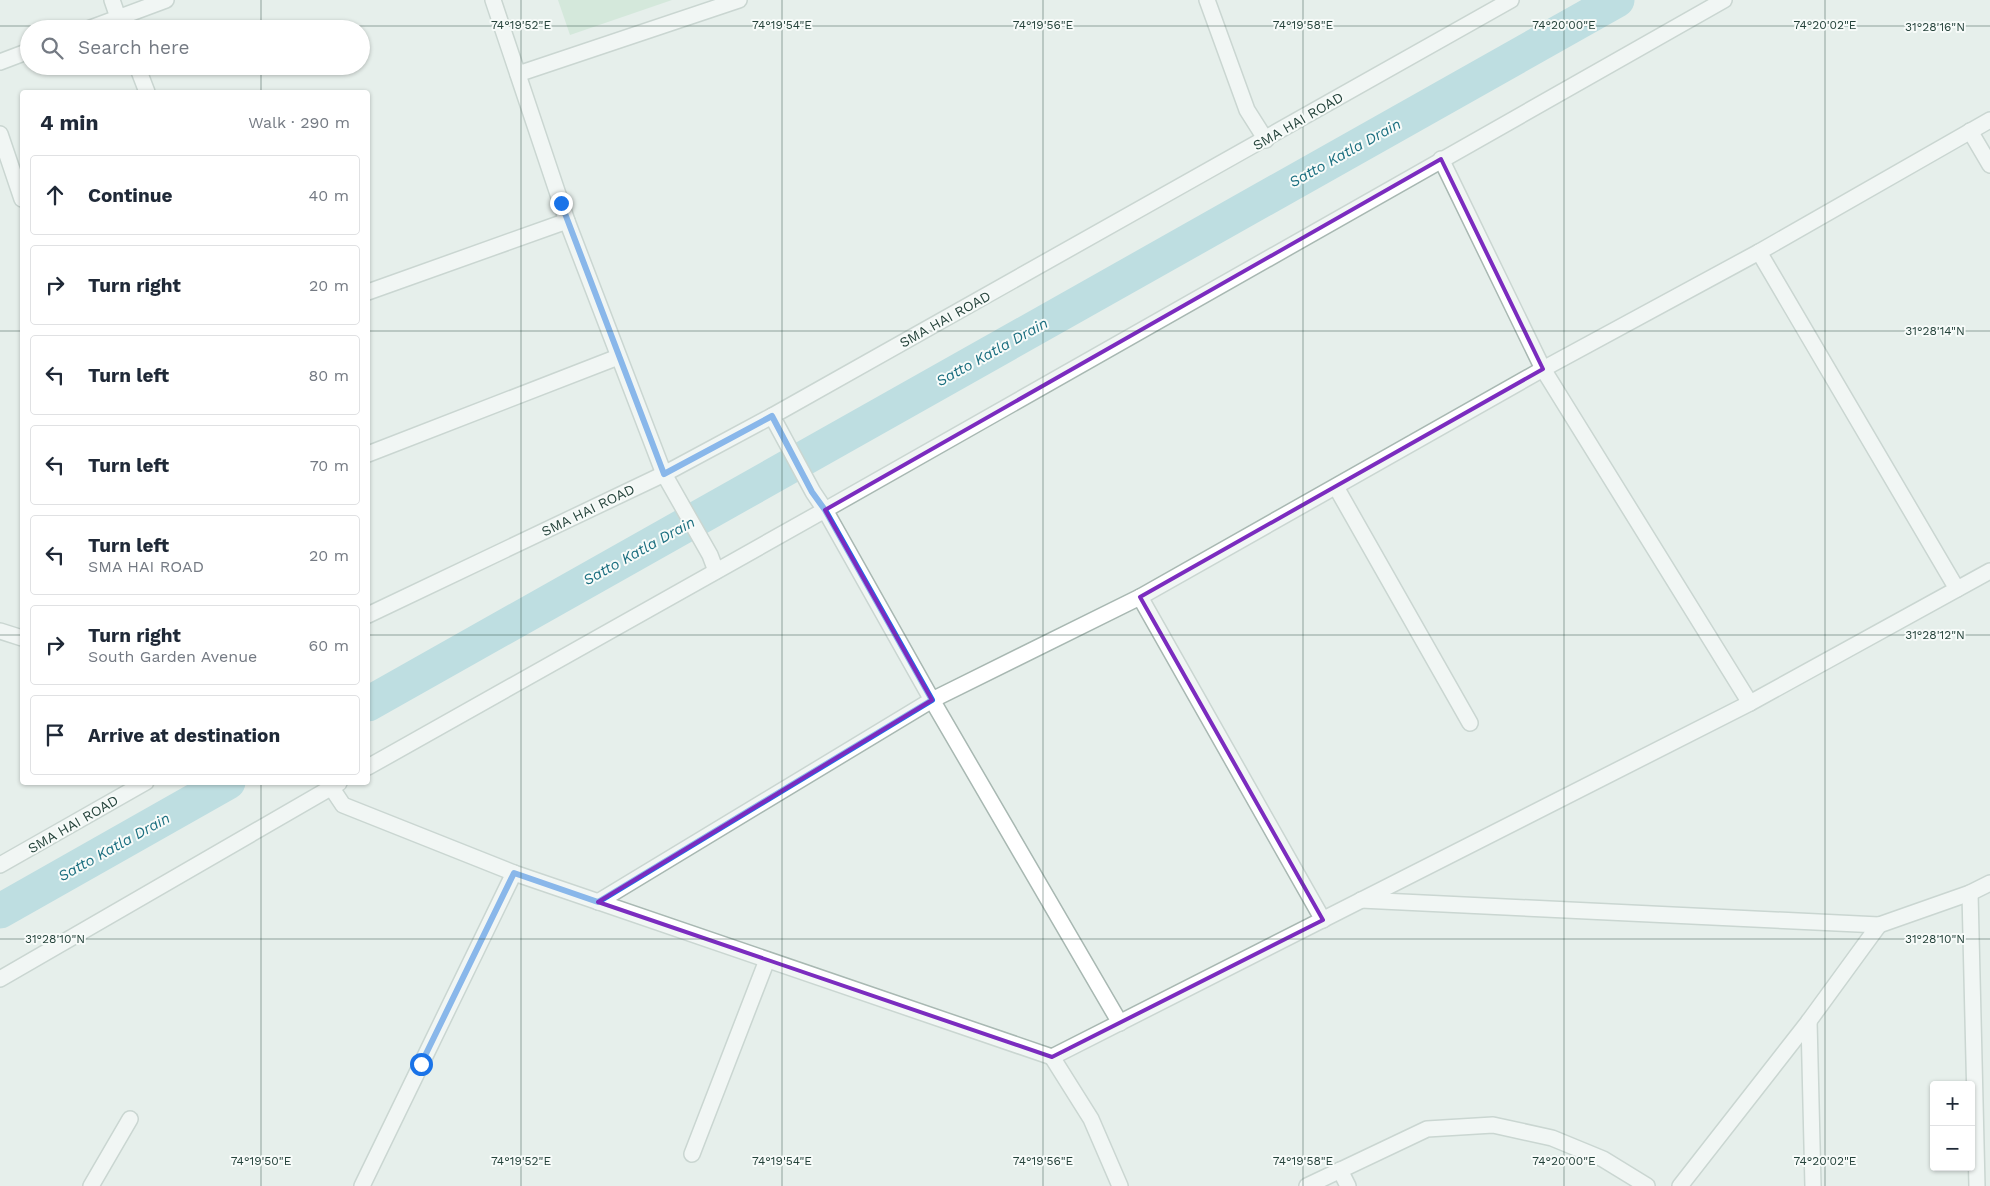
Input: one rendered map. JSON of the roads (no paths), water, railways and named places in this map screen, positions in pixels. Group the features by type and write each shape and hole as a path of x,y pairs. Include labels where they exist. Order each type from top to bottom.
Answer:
{"street":[{"path":"112,0 119,20"},
{"path":"126,20 166,0"},
{"path":"493,0 567,221 618,357 664,474 710,555 716,571"},
{"path":"518,74 740,0"},
{"path":"1208,0 1248,110 1266,140"},
{"name":"SMA HAI ROAD","path":"370,614 664,474 772,416 1266,140 1511,0"},
{"path":"370,766 1724,0"},
{"path":"0,62 20,54"},
{"path":"140,75 146,90"},
{"path":"598,902 932,700 1140,598 1543,369 1759,252 1990,120"},
{"path":"1970,131 1990,165"},
{"path":"0,134 20,193"},
{"path":"1441,159 1543,369 1750,702"},
{"path":"370,291 567,221"},
{"path":"1759,252 1957,589"},
{"path":"370,453 618,357"},
{"path":"772,416 812,492 825,510 932,700 1120,1023"},
{"path":"1336,487 1470,723"},
{"path":"1052,1057 1750,702 1990,571"},
{"path":"1140,598 1323,920"},
{"path":"0,631 20,637"},
{"name":"SMA HAI ROAD","path":"0,866 141,785"},
{"path":"0,978 331,785"},
{"path":"333,785 343,806 514,873 1052,1057 1091,1119 1120,1186"},
{"path":"362,1186 514,873"},
{"path":"1359,900 1880,925 1990,883"},
{"path":"1970,892 1977,1186"},
{"path":"1680,1186 1809,1021 1880,925"},
{"path":"692,1154 768,960"},
{"path":"1809,1021 1813,1186"},
{"path":"91,1186 130,1119"},
{"path":"1307,1186 1427,1129 1493,1125 1552,1138 1603,1159 1647,1186"},
{"path":"1340,1170 1348,1186"}],"waterway":[{"name":"Satto Katla Drain","path":"370,703 1617,0"},
{"name":"Satto Katla Drain","path":"0,911 223,785"}]}
